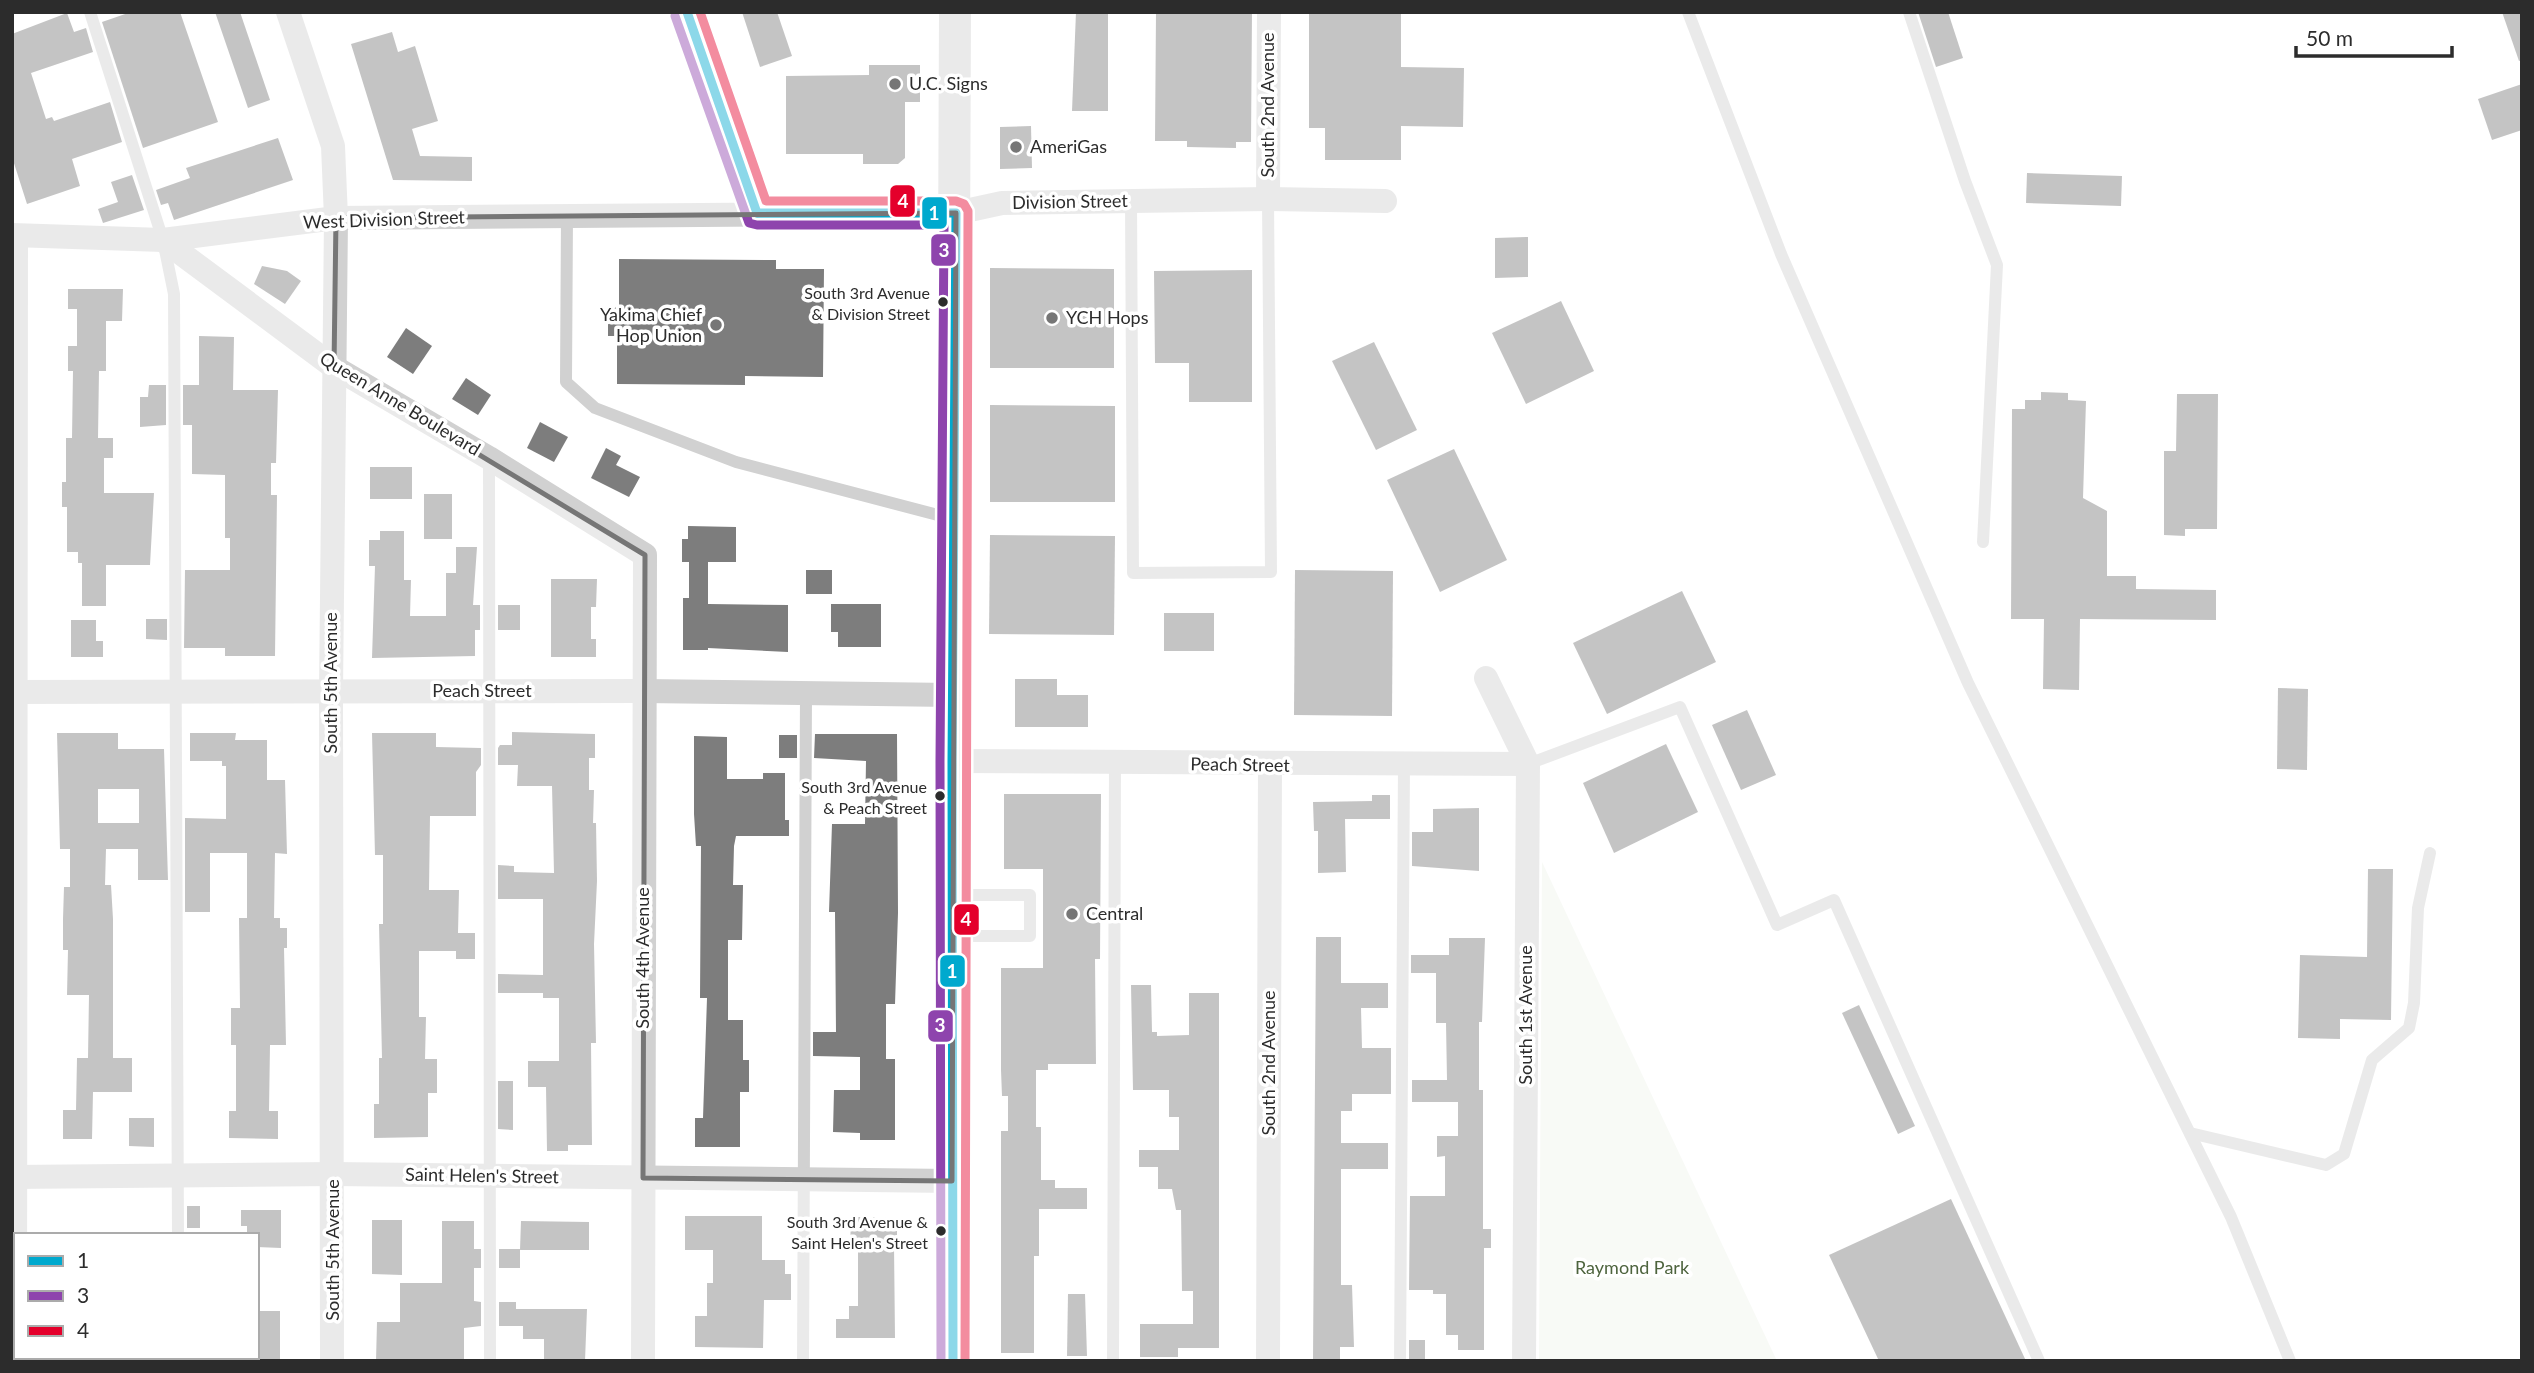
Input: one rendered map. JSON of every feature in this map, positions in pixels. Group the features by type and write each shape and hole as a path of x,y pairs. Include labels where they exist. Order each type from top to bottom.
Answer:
{"street":[{"name":"South 5th Avenue","path":"288,12 333,146 336,218 331,691 332,1361"},
{"path":"687,12 757,213"},
{"path":"953,1361 955,12"},
{"name":"South 2nd Avenue","path":"1268,198 1269,12"},
{"name":"Division Street","path":"757,213 956,213 1002,203 1268,198 1385,201"},
{"name":"West Division Street","path":"14,235 163,240 336,218 757,213"},
{"path":"14,235 14,1233"},
{"name":"Queen Anne Boulevard","path":"163,240 334,367 489,458 645,555"},
{"name":"South 4th Avenue","path":"643,1361 645,555"},
{"name":"South 1st Avenue","path":"1486,678 1528,764 1524,1361"},
{"name":"Peach Street","path":"15,692 643,691 952,695"},
{"name":"Peach Street","path":"952,761 1270,765 1528,764"},
{"name":"South 2nd Avenue","path":"1268,1361 1270,765"},
{"name":"Saint Helen's Street","path":"14,1177 333,1174 952,1181"}],"lane":[{"path":"90,12 163,240 174,294 178,1233"},
{"path":"1688,12 1781,254 1968,683 2231,1217 2290,1361"},
{"path":"1909,12 1965,181 1997,265 1983,542"},
{"path":"1131,201 1133,573 1271,572 1268,198"},
{"path":"567,215 566,382 595,408 736,462 954,519"},
{"path":"489,458 490,1361"},
{"path":"803,1361 806,693"},
{"path":"1528,764 1680,707 1777,925 1835,900 2039,1361"},
{"path":"1113,1361 1115,763"},
{"path":"1401,1361 1404,765"},
{"path":"2190,1133 2326,1165 2344,1154 2372,1060 2409,1028 2414,1003 2418,908 2430,853"},
{"path":"952,895 1030,895 1030,936 952,936"}],"highlighted area":[{"path":"956,213 952,1181 643,1178 645,555 334,367 336,218"}],"green space":[{"name":"Raymond Park","path":"1542,862 1777,1361 1539,1361"}],"building":[{"path":"131,12 180,12 218,122 143,148 102,22"},
{"path":"215,12 240,12 270,100 248,108"},
{"path":"742,12 777,12 792,56 760,67"},
{"path":"1076,12 1108,12 1108,111 1072,111"},
{"path":"1156,12 1252,12 1251,142 1236,142 1236,148 1187,147 1187,141 1155,141"},
{"path":"1309,12 1401,12 1401,67 1464,68 1463,127 1401,126 1401,160 1325,160 1325,128 1309,128"},
{"path":"1918,12 1948,12 1963,58 1936,67"},
{"path":"2502,12 2522,12 2522,60 2519,61"},
{"path":"67,13 74,32 86,28 93,52 31,73 46,119 52,117 54,121 110,102 122,142 72,159 80,186 27,204 12,157 12,34"},
{"path":"392,32 398,52 415,46 438,121 412,129 420,156 472,157 472,181 393,180 351,44"},
{"path":"869,65 920,65 920,102 905,102 905,158 898,164 863,164 863,154 786,154 786,76 869,75"},
{"path":"2522,84 2522,130 2492,140 2478,99"},
{"name":"AmeriGas","path":"1031,126 1032,168 1000,169 1000,127"},
{"path":"278,138 293,180 174,220 168,203 161,205 156,190 190,178 186,168"},
{"path":"2027,173 2122,176 2121,206 2026,203"},
{"path":"132,175 144,210 103,223 98,209 118,202 111,182"},
{"path":"1528,237 1528,277 1495,278 1495,238"},
{"name":"Yakima Chief Hop Union","path":"619,259 776,260 776,269 824,269 823,377 745,376 745,385 617,384 617,336 608,336 608,313 619,305"},
{"path":"262,266 287,271 301,281 285,304 254,284"},
{"name":"YCH Hops","path":"990,268 1114,269 1114,368 990,368"},
{"path":"1252,270 1252,402 1189,402 1189,363 1155,363 1154,271"},
{"path":"68,289 123,289 122,321 106,321 106,371 99,371 98,438 113,438 113,458 104,458 104,493 154,493 150,565 106,565 106,606 82,606 82,563 78,563 78,552 67,552 67,507 62,507 62,482 66,482 66,438 72,438 73,371 68,371 68,346 77,346 77,309 68,309"},
{"path":"1561,301 1594,371 1526,404 1492,333"},
{"path":"406,328 432,346 413,374 387,357"},
{"path":"199,336 234,337 233,390 278,390 276,463 271,463 271,495 277,495 275,656 225,656 225,648 184,648 185,570 230,570 230,538 225,538 225,475 192,474 192,425 183,425 183,385 199,385"},
{"path":"1374,342 1417,430 1376,450 1332,361"},
{"path":"466,378 491,395 478,415 452,399"},
{"path":"149,385 166,385 166,425 140,427 140,397 148,397"},
{"path":"2041,392 2068,393 2068,400 2086,401 2083,498 2107,511 2107,576 2136,576 2136,589 2216,590 2216,620 2080,619 2079,690 2043,689 2044,619 2011,619 2012,409 2025,409 2025,400 2041,400"},
{"path":"2177,394 2218,394 2217,529 2185,529 2185,536 2164,535 2164,451 2176,451"},
{"path":"990,405 1115,406 1115,502 990,502"},
{"path":"540,422 568,437 554,462 527,448"},
{"path":"606,448 621,456 616,465 640,477 629,497 591,478"},
{"path":"1454,449 1507,560 1440,592 1387,480"},
{"path":"370,467 412,467 412,499 370,499"},
{"path":"424,494 452,494 452,539 424,539"},
{"path":"688,526 736,527 736,562 708,562 708,604 788,605 788,652 708,648 683,650 683,598 689,598 689,562 682,562 682,539 688,539"},
{"path":"380,531 404,531 404,580 411,580 410,616 446,616 446,573 456,573 456,547 477,547 473,605 480,605 480,630 475,630 475,656 372,658 375,566 369,566 369,540 380,540"},
{"path":"990,535 1115,536 1114,635 989,634"},
{"path":"806,570 832,570 832,594 806,594"},
{"path":"1295,570 1393,571 1392,716 1294,715"},
{"path":"551,579 597,579 596,607 591,607 591,639 596,639 596,657 551,657"},
{"path":"1682,591 1716,662 1607,714 1573,643"},
{"path":"831,604 881,604 881,647 838,647 838,632 831,632"},
{"path":"498,605 520,605 520,630 498,630"},
{"path":"1164,613 1214,613 1214,651 1164,651"},
{"path":"146,619 167,619 167,640 146,639"},
{"path":"71,620 96,620 96,641 103,641 103,657 71,657"},
{"path":"1015,679 1057,679 1057,695 1088,695 1088,727 1015,727"},
{"path":"2278,688 2308,689 2307,770 2277,769"},
{"path":"1747,710 1776,775 1741,790 1712,725"},
{"path":"512,732 595,734 595,758 589,758 589,790 594,790 597,881 594,944 596,1043 591,1043 592,1145 568,1145 568,1151 547,1151 546,1087 528,1087 528,1061 559,1061 559,998 543,998 543,993 498,993 498,974 543,975 543,899 498,899 498,865 514,866 514,872 554,873 552,786 517,786 518,765 498,765 498,748 500,745 512,745"},
{"path":"57,733 118,733 118,749 164,749 168,880 138,880 138,849 106,849 105,885 111,885 113,919 113,1058 132,1058 132,1092 93,1092 92,1139 63,1139 63,1110 76,1110 77,1058 88,1058 89,995 67,995 68,950 63,950 63,919 64,887 70,887 70,849 60,849","holes":["98,789 139,789 139,823 98,823"]},
{"path":"190,733 236,733 235,740 267,740 267,780 285,780 287,854 275,853 274,918 280,918 280,928 287,928 287,948 284,948 286,1045 270,1045 269,1111 278,1111 278,1139 229,1138 229,1111 236,1111 236,1045 231,1045 231,1008 240,1008 239,918 247,918 247,853 210,853 210,912 185,912 185,818 226,819 226,766 222,766 222,761 190,761"},
{"path":"372,733 436,733 436,747 481,748 481,765 476,772 476,816 430,816 429,890 459,890 458,933 475,933 475,959 456,959 456,951 419,951 419,1017 426,1017 425,1059 437,1059 437,1093 428,1093 428,1137 374,1138 374,1104 379,1104 379,1058 382,1058 379,924 383,924 383,855 375,855"},
{"path":"815,734 897,734 898,913 895,1004 886,1004 886,1059 895,1059 895,1140 860,1140 860,1133 833,1132 834,1090 860,1090 860,1057 813,1056 813,1032 836,1032 835,912 829,912 832,824 865,824 866,761 814,758"},
{"path":"779,735 797,735 797,758 779,758"},
{"path":"694,736 727,737 727,779 763,779 763,773 785,773 785,820 789,820 789,836 736,836 734,846 733,885 743,885 742,940 728,940 728,1020 743,1020 743,1060 749,1060 749,1092 740,1092 740,1147 695,1147 695,1118 703,1118 707,998 700,998 701,846 696,846"},
{"path":"1666,744 1698,812 1614,853 1583,783"},
{"path":"1004,794 1101,794 1100,959 1095,959 1096,1064 1048,1064 1048,1070 1036,1070 1036,1127 1041,1127 1041,1180 1055,1180 1055,1188 1087,1188 1087,1209 1039,1209 1039,1256 1034,1256 1034,1353 1001,1353 1001,1131 1008,1131 1008,1096 1002,1096 1001,968 1043,968 1043,869 1004,869"},
{"path":"1372,795 1390,795 1390,819 1345,819 1346,872 1318,873 1318,831 1314,831 1313,802 1372,801"},
{"path":"1479,808 1479,871 1412,866 1412,832 1433,832 1433,809"},
{"path":"2368,869 2393,869 2391,1020 2340,1019 2340,1039 2298,1038 2300,955 2367,957"},
{"path":"1316,937 1341,937 1341,983 1388,983 1388,1008 1361,1008 1362,1048 1391,1048 1391,1094 1352,1094 1352,1111 1341,1111 1341,1143 1388,1143 1388,1169 1341,1169 1341,1285 1352,1285 1354,1347 1340,1347 1340,1360 1313,1360"},
{"path":"1449,938 1485,938 1482,1022 1479,1022 1479,1090 1483,1090 1483,1229 1491,1229 1491,1248 1484,1248 1484,1350 1458,1350 1458,1335 1446,1335 1446,1294 1433,1294 1433,1290 1409,1290 1410,1196 1445,1196 1445,1156 1437,1157 1437,1136 1458,1136 1458,1102 1412,1102 1412,1080 1447,1080 1446,1023 1436,1023 1436,973 1411,973 1411,955 1449,955"},
{"path":"1131,985 1151,985 1152,1032 1157,1032 1157,1036 1189,1035 1189,993 1219,993 1219,1348 1178,1348 1178,1357 1140,1357 1140,1324 1193,1324 1193,1291 1182,1291 1181,1210 1176,1210 1172,1189 1158,1189 1158,1167 1139,1167 1139,1150 1179,1150 1179,1117 1169,1117 1169,1090 1133,1090"},
{"path":"1859,1005 1915,1126 1898,1134 1842,1013"},
{"path":"498,1081 513,1081 513,1130 498,1129"},
{"path":"129,1118 154,1118 154,1147 129,1146"},
{"path":"1951,1199 2026,1361 1879,1361 1829,1255"},
{"path":"187,1206 200,1206 200,1228 187,1228"},
{"path":"241,1210 281,1210 281,1248 259,1247 259,1233 247,1233 247,1226 241,1226"},
{"path":"685,1216 762,1216 762,1260 785,1260 785,1274 791,1274 791,1300 764,1300 763,1348 695,1347 695,1316 707,1316 707,1283 713,1283 713,1250 685,1250"},
{"path":"851,1217 897,1217 897,1245 894,1245 895,1338 836,1338 836,1319 849,1319 849,1306 858,1306 858,1251 850,1251"},
{"path":"372,1220 402,1220 402,1275 372,1274"},
{"path":"442,1221 474,1221 474,1249 481,1249 481,1268 474,1268 474,1301 481,1302 481,1326 464,1328 464,1361 376,1361 377,1322 400,1322 400,1283 442,1283"},
{"path":"521,1221 589,1222 589,1250 520,1250"},
{"path":"499,1249 520,1249 520,1268 499,1268"},
{"path":"1068,1294 1085,1294 1087,1356 1067,1356"},
{"path":"499,1302 516,1302 516,1309 587,1309 585,1361 544,1361 544,1339 523,1339 523,1326 499,1326"},
{"path":"259,1311 280,1311 280,1361 257,1361"},
{"path":"1409,1340 1425,1340 1425,1359 1409,1359"}],"transit line":[{"name":"1","path":"687,12 757,213 956,213 952,761 953,1361"},
{"name":"4","path":"700,12 766,201 956,201 964,204 968,211 965,1361"},
{"name":"3","path":"675,16 749,223 944,225 940,761 941,1361"}],"place":[{"name":"U.C. Signs","path":"895,84"},
{"name":"AmeriGas","path":"1016,147"},
{"name":"South 3rd Avenue & Division Street","path":"943,302"},
{"name":"YCH Hops","path":"1052,318"},
{"name":"Yakima Chief Hop Union","path":"716,325"},
{"name":"South 3rd Avenue & Peach Street","path":"940,796"},
{"name":"Central","path":"1072,914"},
{"name":"South 3rd Avenue & Saint Helen's Street","path":"941,1231"}]}
